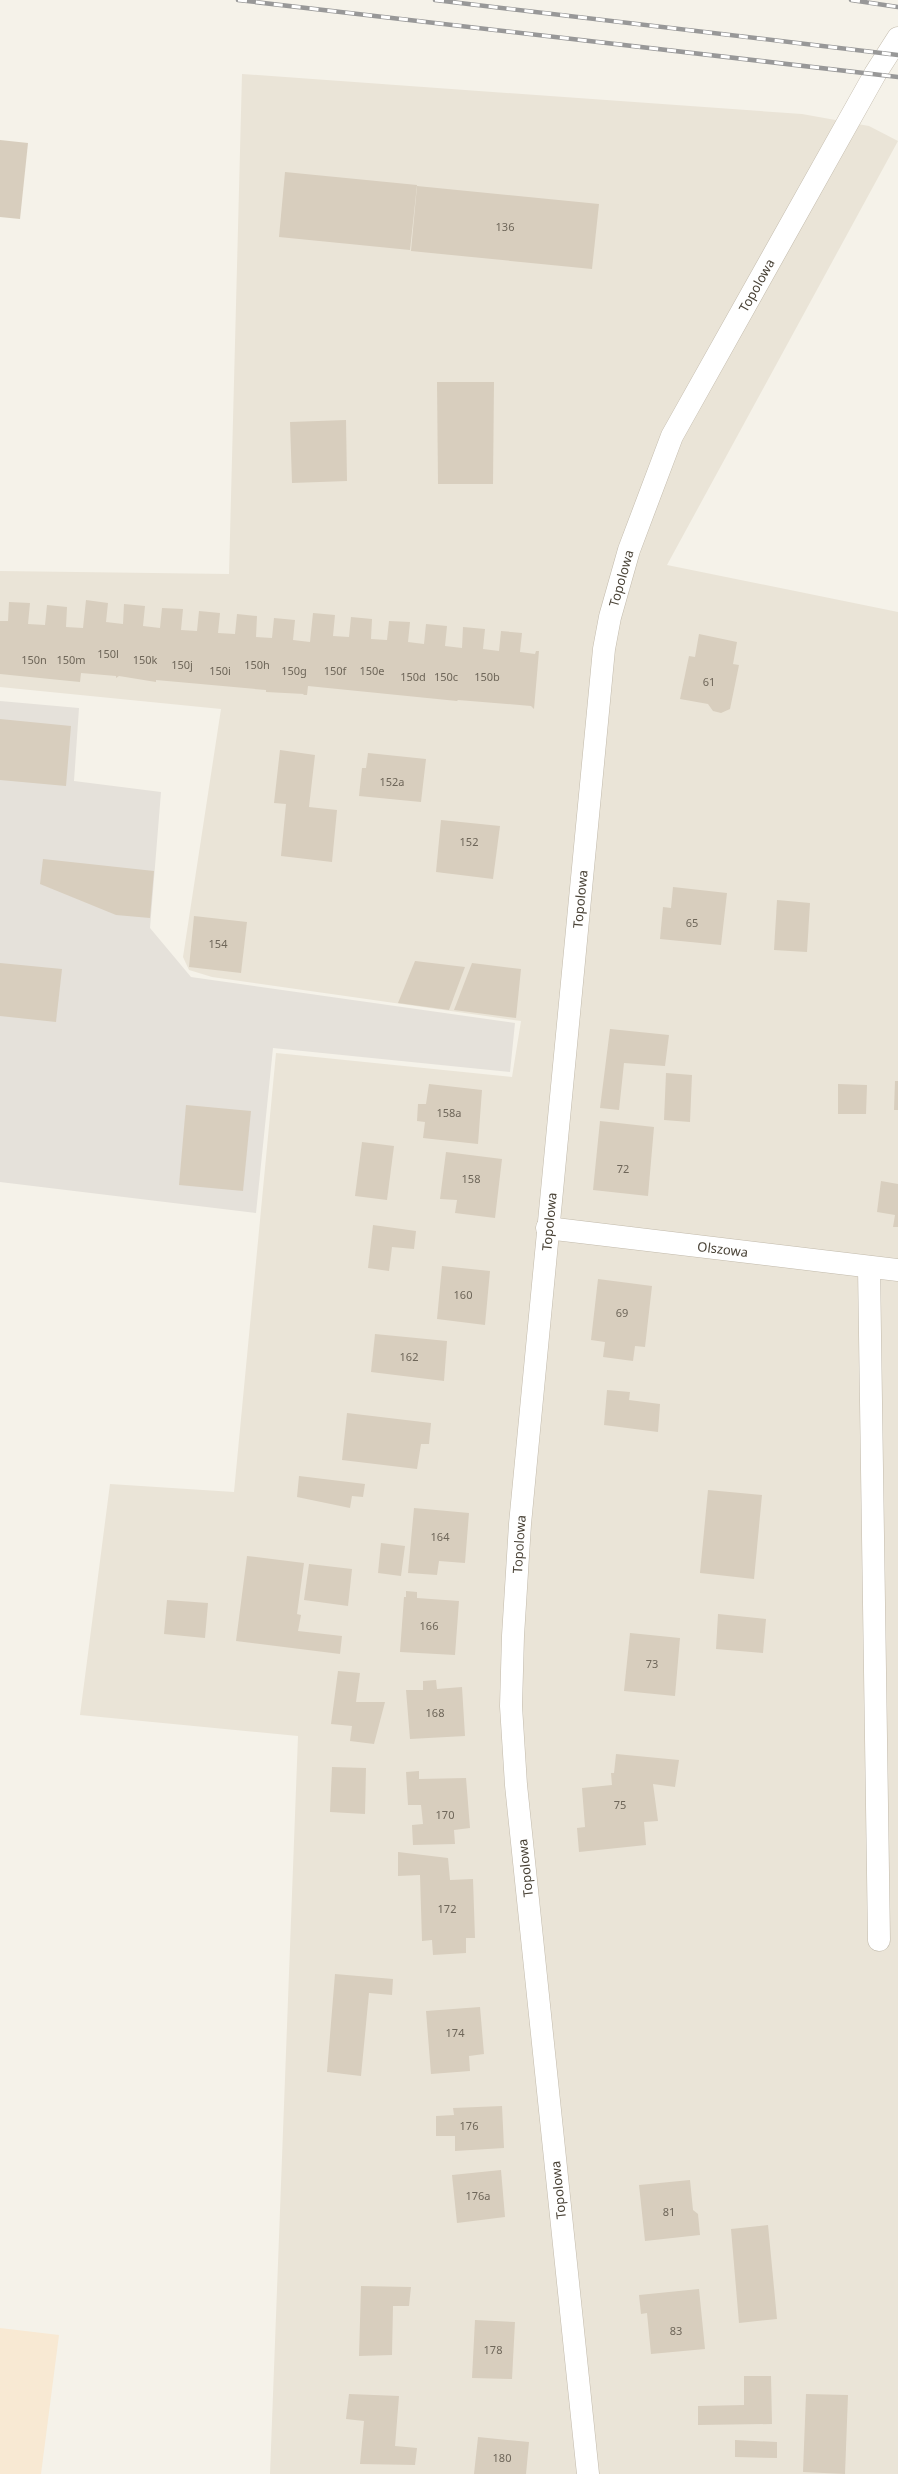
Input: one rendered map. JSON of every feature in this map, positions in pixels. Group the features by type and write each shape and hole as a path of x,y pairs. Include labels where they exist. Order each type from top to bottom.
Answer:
{"street":[{"name":"Topolowa","path":"588,2474 516,1785 511,1706 512,1636 520,1524 547,1228 603,656 610,617 626,561 641,516 672,436 875,74 898,38"},
{"name":"Olszowa","path":"547,1228 898,1270"},
{"path":"869,1267 879,1940"}],"shaded area":[{"path":"242,74 802,114 869,126 898,141 667,565 898,612 898,2474 270,2474 298,1736 80,1715 110,1484 234,1492 276,1053 512,1077 521,1021 212,977 189,970 183,957 221,709 0,687 0,571 229,574"},
{"path":"0,701 79,708 74,781 161,792 150,928 191,977 515,1023 510,1072 273,1048 256,1213 0,1182"},
{"path":"0,2328 59,2335 41,2474 0,2474"}],"building":[{"path":"0,140 28,143 20,219 0,217"},
{"path":"285,172 417,185 410,250 279,237"},
{"path":"417,186 599,204 592,269 411,251"},
{"path":"437,382 494,382 493,484 438,484"},
{"path":"346,420 347,481 292,483 290,422"},
{"path":"86,600 108,603 106,622 123,624 124,604 145,606 143,626 160,628 162,608 183,609 181,630 197,631 199,611 220,613 218,633 235,634 237,614 257,616 256,637 272,638 274,618 295,620 293,640 310,642 313,613 335,615 333,636 349,637 351,617 372,619 371,639 387,640 389,621 410,622 408,642 424,644 426,624 447,626 445,646 462,648 463,627 485,629 483,649 499,651 501,631 522,633 520,652 535,654 536,651 539,651 534,709 531,706 457,701 308,686 307,695 303,695 304,694 266,692 266,690 156,680 156,682 119,676 116,678 116,676 81,673 80,682 0,674 0,621 8,621 9,602 30,603 28,624 45,625 47,605 67,607 66,627 83,628"},
{"path":"699,634 737,642 733,664 739,665 730,709 721,713 713,711 708,704 680,699 689,656 695,657"},
{"path":"0,719 71,726 66,786 0,780"},
{"path":"280,750 315,755 309,807 337,810 332,862 281,856 286,804 274,803"},
{"path":"368,753 426,759 421,802 359,796 362,768 366,768"},
{"path":"441,820 500,826 493,879 436,872"},
{"path":"43,859 154,871 150,918 116,915 40,884"},
{"path":"673,887 727,893 721,945 660,939 663,907 671,908"},
{"path":"777,900 810,903 807,952 774,950"},
{"path":"194,916 247,922 241,973 189,967"},
{"path":"415,961 465,967 449,1010 398,1003"},
{"path":"0,963 62,969 56,1022 0,1016"},
{"path":"472,963 521,969 516,1018 454,1010"},
{"path":"610,1029 669,1035 665,1066 624,1063 619,1110 600,1108"},
{"path":"666,1073 692,1075 690,1122 664,1120"},
{"path":"895,1081 898,1081 898,1110 894,1110"},
{"path":"429,1084 482,1090 478,1144 423,1138 425,1122 417,1121 418,1104 426,1104"},
{"path":"838,1084 867,1085 866,1114 838,1114"},
{"path":"186,1105 251,1111 243,1191 179,1185"},
{"path":"600,1121 654,1127 648,1196 593,1190"},
{"path":"362,1142 394,1146 387,1200 355,1196"},
{"path":"446,1152 502,1159 495,1218 455,1213 457,1200 440,1199"},
{"path":"881,1181 898,1184 898,1227 893,1227 895,1215 877,1212"},
{"path":"373,1225 416,1231 414,1249 392,1247 389,1271 368,1268"},
{"path":"442,1266 490,1271 485,1325 437,1319"},
{"path":"598,1279 652,1286 645,1347 635,1346 633,1361 603,1357 605,1342 591,1340"},
{"path":"375,1334 447,1341 444,1381 371,1372"},
{"path":"607,1390 630,1392 629,1400 660,1404 658,1432 604,1425"},
{"path":"347,1413 431,1423 429,1444 421,1444 417,1469 342,1460"},
{"path":"299,1476 365,1484 363,1497 352,1496 350,1508 297,1497"},
{"path":"708,1490 762,1495 754,1579 700,1573"},
{"path":"414,1508 469,1513 465,1563 439,1561 437,1575 408,1573"},
{"path":"381,1543 405,1546 401,1576 378,1573"},
{"path":"247,1556 304,1563 297,1614 301,1615 298,1631 342,1636 340,1654 236,1641"},
{"path":"309,1564 352,1569 348,1606 304,1600"},
{"path":"406,1591 417,1592 417,1598 459,1601 455,1655 400,1652 404,1597 406,1597"},
{"path":"167,1600 208,1603 205,1638 164,1634"},
{"path":"718,1614 766,1619 763,1653 716,1649"},
{"path":"630,1633 680,1638 675,1696 624,1691"},
{"path":"338,1671 360,1673 356,1702 385,1702 374,1744 350,1741 352,1726 331,1724"},
{"path":"436,1680 437,1689 462,1687 465,1736 410,1739 406,1690 423,1690 423,1681"},
{"path":"616,1754 679,1760 675,1787 653,1784 658,1821 644,1822 646,1845 579,1852 577,1828 585,1827 582,1788 612,1785 611,1773 614,1773"},
{"path":"332,1767 366,1768 365,1814 330,1812"},
{"path":"419,1771 419,1779 466,1778 470,1828 454,1830 455,1844 413,1845 412,1825 423,1824 421,1805 408,1805 406,1772"},
{"path":"398,1852 448,1858 450,1880 473,1879 475,1938 466,1938 466,1953 433,1955 432,1940 422,1941 420,1875 398,1876"},
{"path":"335,1974 393,1979 392,1995 369,1993 361,2076 327,2072"},
{"path":"480,2007 484,2054 469,2056 470,2071 431,2074 426,2011"},
{"path":"502,2106 504,2148 455,2151 455,2136 436,2136 436,2116 454,2115 453,2108"},
{"path":"501,2170 505,2217 457,2223 452,2175"},
{"path":"690,2180 693,2210 698,2214 700,2235 645,2241 639,2185"},
{"path":"768,2225 777,2319 739,2323 731,2229"},
{"path":"361,2286 411,2287 409,2306 393,2306 392,2355 359,2356"},
{"path":"699,2289 705,2349 651,2354 647,2313 641,2314 639,2295"},
{"path":"475,2320 515,2322 512,2379 472,2378"},
{"path":"744,2376 771,2376 772,2424 698,2425 698,2406 744,2405"},
{"path":"349,2394 399,2396 395,2446 417,2448 415,2465 360,2464 364,2421 346,2419"},
{"path":"806,2394 848,2395 845,2474 803,2472"},
{"path":"478,2437 529,2442 526,2474 474,2474"},
{"path":"735,2440 777,2442 777,2458 735,2457"}],"railway":[{"path":"238,0 898,77"},
{"path":"435,0 898,55"},
{"path":"851,0 898,7"}]}
